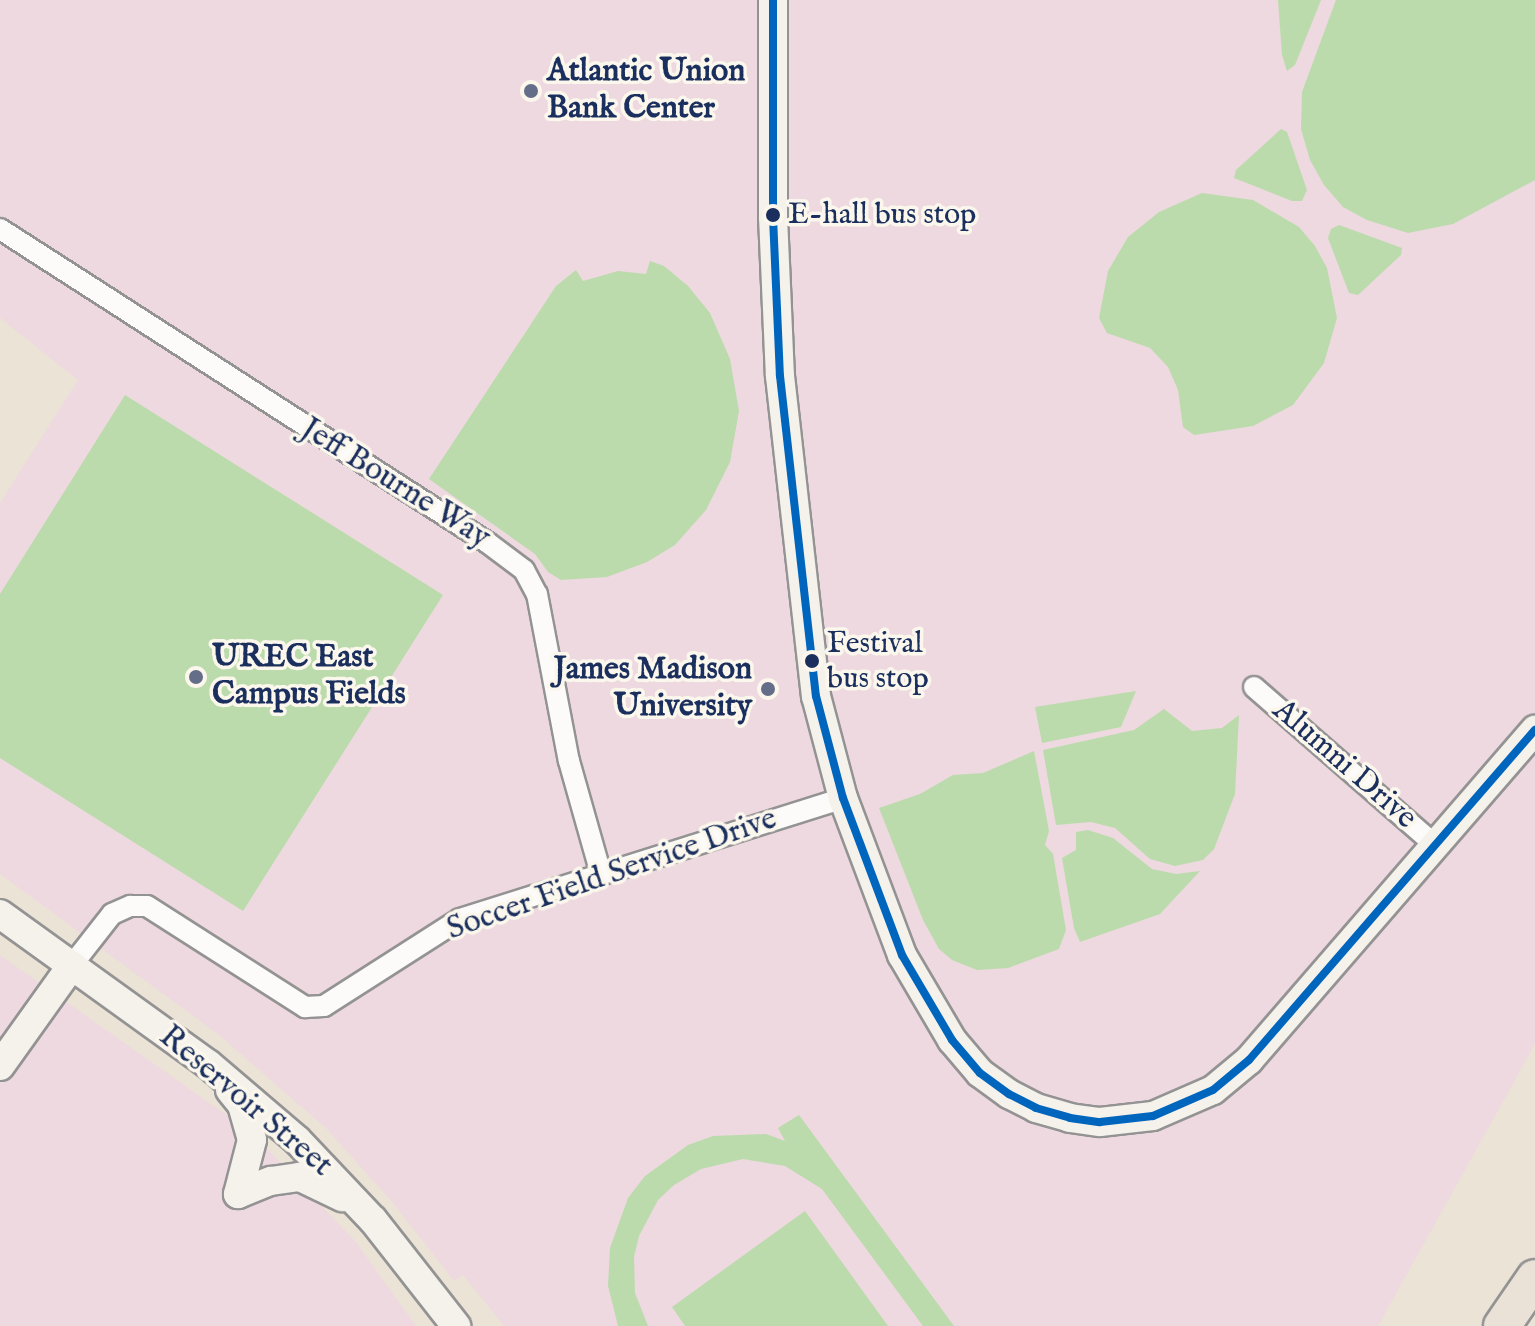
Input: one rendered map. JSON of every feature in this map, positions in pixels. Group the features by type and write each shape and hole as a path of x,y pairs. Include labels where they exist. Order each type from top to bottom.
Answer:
{"highway":[{"path":"1502,1326 1535,1278"}],"street":[{"path":"773,0 773,217 780,376 816,696 843,798 902,955 959,1050 990,1081 1025,1103 1058,1116 1100,1122 1164,1113 1198,1100 1228,1080 1249,1060 1535,730"},
{"name":"Jeff Bourne Way","path":"0,229 173,344 509,557 524,570 537,594 569,761 601,874"},
{"name":"Alumni Drive","path":"1254,687 1434,844"},
{"name":"Soccer Field Service Drive","path":"72,965 112,914 130,906 147,906 305,1007 324,1006 460,919 843,798"},
{"name":"Reservoir Street","path":"0,914 208,1064 297,1140 366,1211 456,1326"},
{"path":"0,1066 72,965"},
{"path":"208,1064 242,1105 249,1121 251,1155 238,1194 271,1181 300,1177 323,1186 366,1211"}],"shaded area":[{"name":"James Madison University","path":"0,0 1535,0 1535,1044 1378,1326 504,1326 463,1275 454,1281 393,1203 326,1128 219,1035 0,874 0,503 78,380 0,318"},
{"path":"0,955 252,1133 356,1242 416,1326 0,1326"}],"green space":[{"path":"1278,0 1321,0 1295,65 1287,71 1282,55"},
{"path":"1336,0 1535,0 1535,180 1453,224 1408,233 1367,220 1343,207 1324,185 1310,160 1301,129 1302,92"},
{"path":"1281,129 1287,132 1307,190 1302,201 1292,201 1234,178 1236,170"},
{"path":"1202,193 1253,200 1299,227 1315,246 1327,268 1337,318 1324,363 1293,405 1253,426 1194,435 1183,427 1178,390 1168,367 1150,348 1107,333 1099,318 1108,271 1128,237 1159,212"},
{"path":"1339,225 1402,248 1401,255 1358,295 1349,293 1328,238 1331,229"},
{"path":"650,261 664,266 688,286 710,313 730,359 739,411 730,462 706,510 675,545 647,562 607,577 561,580 548,572 535,554 429,479 556,286 576,270 583,281 618,271 646,274"},
{"name":"UREC East Campus Fields","path":"125,395 443,595 243,911 0,758 0,594"},
{"path":"1136,691 1121,727 1042,743 1035,707"},
{"path":"1164,709 1192,731 1222,728 1239,715 1235,794 1214,849 1203,860 1175,866 1150,859 1115,828 1091,822 1056,825 1043,750 1134,730"},
{"path":"1034,751 1049,831 1045,845 1053,854 1066,930 1059,949 1008,968 977,970 952,960 939,949 923,920 879,808 920,794 953,775 983,773"},
{"path":"1088,830 1113,838 1152,869 1176,874 1200,871 1160,914 1080,942 1074,928 1062,858 1076,850 1076,832"},
{"path":"799,1115 954,1326 923,1326 822,1189 785,1166 743,1159 701,1169 674,1185 658,1200 639,1236 634,1257 635,1293 648,1326 618,1326 608,1286 610,1248 628,1198 645,1176 688,1145 713,1136 766,1134 785,1141 778,1128"},
{"path":"805,1211 888,1326 685,1326 672,1307"}],"transit line":[{"path":"773,0 773,217 780,376 816,696 843,798 902,955 952,1040 980,1073 1009,1094 1036,1108 1070,1118 1100,1122 1153,1116 1213,1090 1249,1060 1535,730"}],"place":[{"name":"Atlantic Union Bank Center","path":"531,91"},
{"name":"E-hall bus stop","path":"773,215"},
{"name":"Festival bus stop","path":"812,661"},
{"name":"UREC East Campus Fields","path":"196,677"},
{"name":"James Madison University","path":"768,689"}]}
